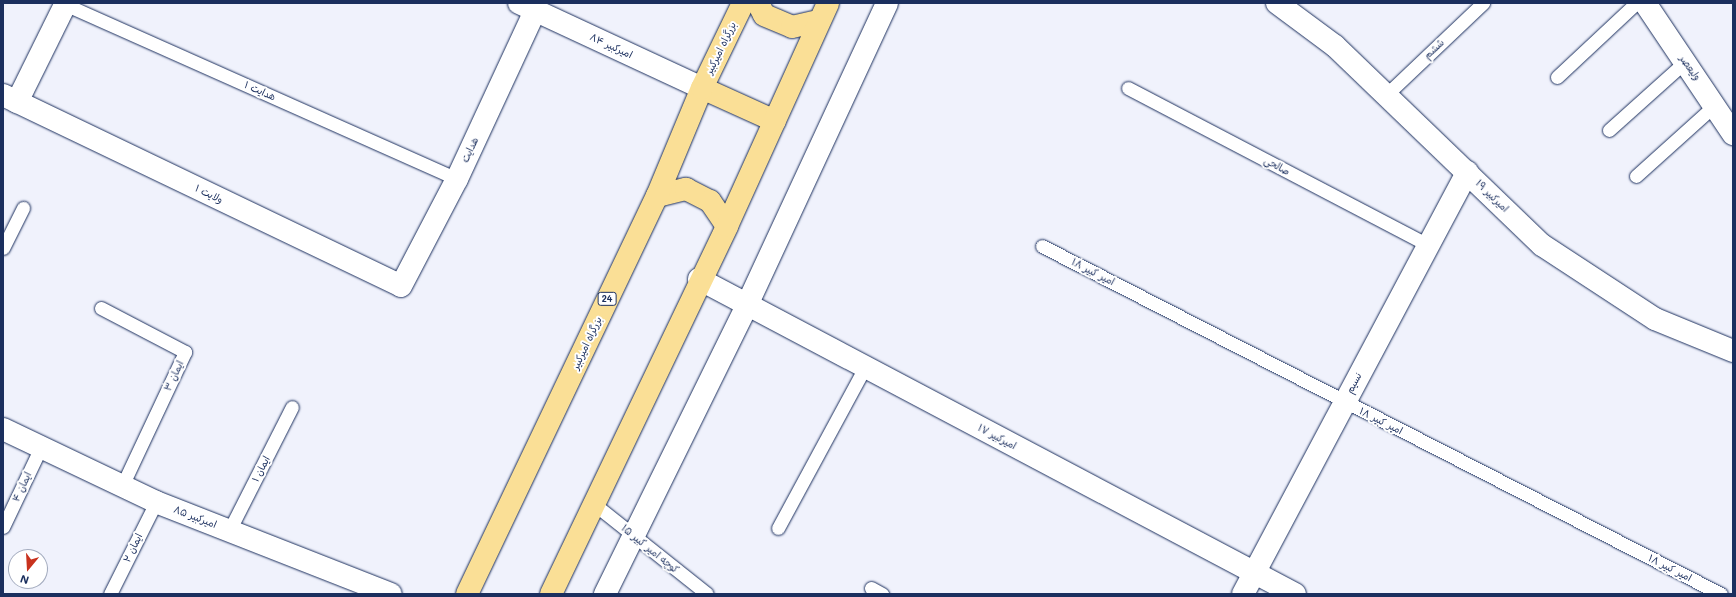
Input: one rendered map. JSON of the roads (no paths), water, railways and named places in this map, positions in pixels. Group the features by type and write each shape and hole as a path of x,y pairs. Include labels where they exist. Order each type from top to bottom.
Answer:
{"main road":[{"name":"بزرگراه امیرکبیر","path":"467,594 657,196 702,88 743,3"},
{"path":"758,3 764,15 792,27 823,12"},
{"path":"551,594 699,279 726,226 775,121 823,12"},
{"path":"702,88 775,121"},
{"path":"657,196 686,189 710,201 726,226"}],"street":[{"path":"10,98 64,3"},
{"path":"605,594 631,534 746,305 887,3"},
{"name":"امیرکبیر ۱۹","path":"1278,3 1335,46 1542,245 1655,319 1733,350"},
{"name":"ولیعصر","path":"1644,3 1716,104 1733,134"},
{"name":"امیرکبیر ۸۴","path":"527,7 702,88"},
{"name":"هدایت","path":"401,286 457,179 527,7"},
{"name":"ولایت ۱","path":"10,98 401,286"},
{"name":"نسیم","path":"1243,594 1426,244 1467,172"},
{"name":"امیرکبیر ۱۷","path":"699,279 1295,594"},
{"name":"امیرکبیر ۸۵","path":"3,429 156,502 391,594"}],"lane":[{"name":"هدایت ۱","path":"64,3 457,179"},
{"name":"ششم","path":"1386,95 1483,3"},
{"path":"1557,78 1636,3"},
{"path":"1609,130 1686,61"},
{"name":"صالحی","path":"1128,88 1426,244"},
{"path":"1636,176 1716,104"},
{"path":"3,248 23,208"},
{"name":"امیر کبیر ۱۸","path":"1042,246 1721,594"},
{"name":"ایمان ۳","path":"101,308 185,352 122,486"},
{"path":"778,528 865,367"},
{"name":"ایمان ۱","path":"229,530 292,407"},
{"name":"ایمان ۴","path":"3,527 41,447"},
{"name":"ایمان ۲","path":"110,594 156,502"},
{"name":"کوچه امیر کبیر ۱۵","path":"594,504 707,594"}]}
